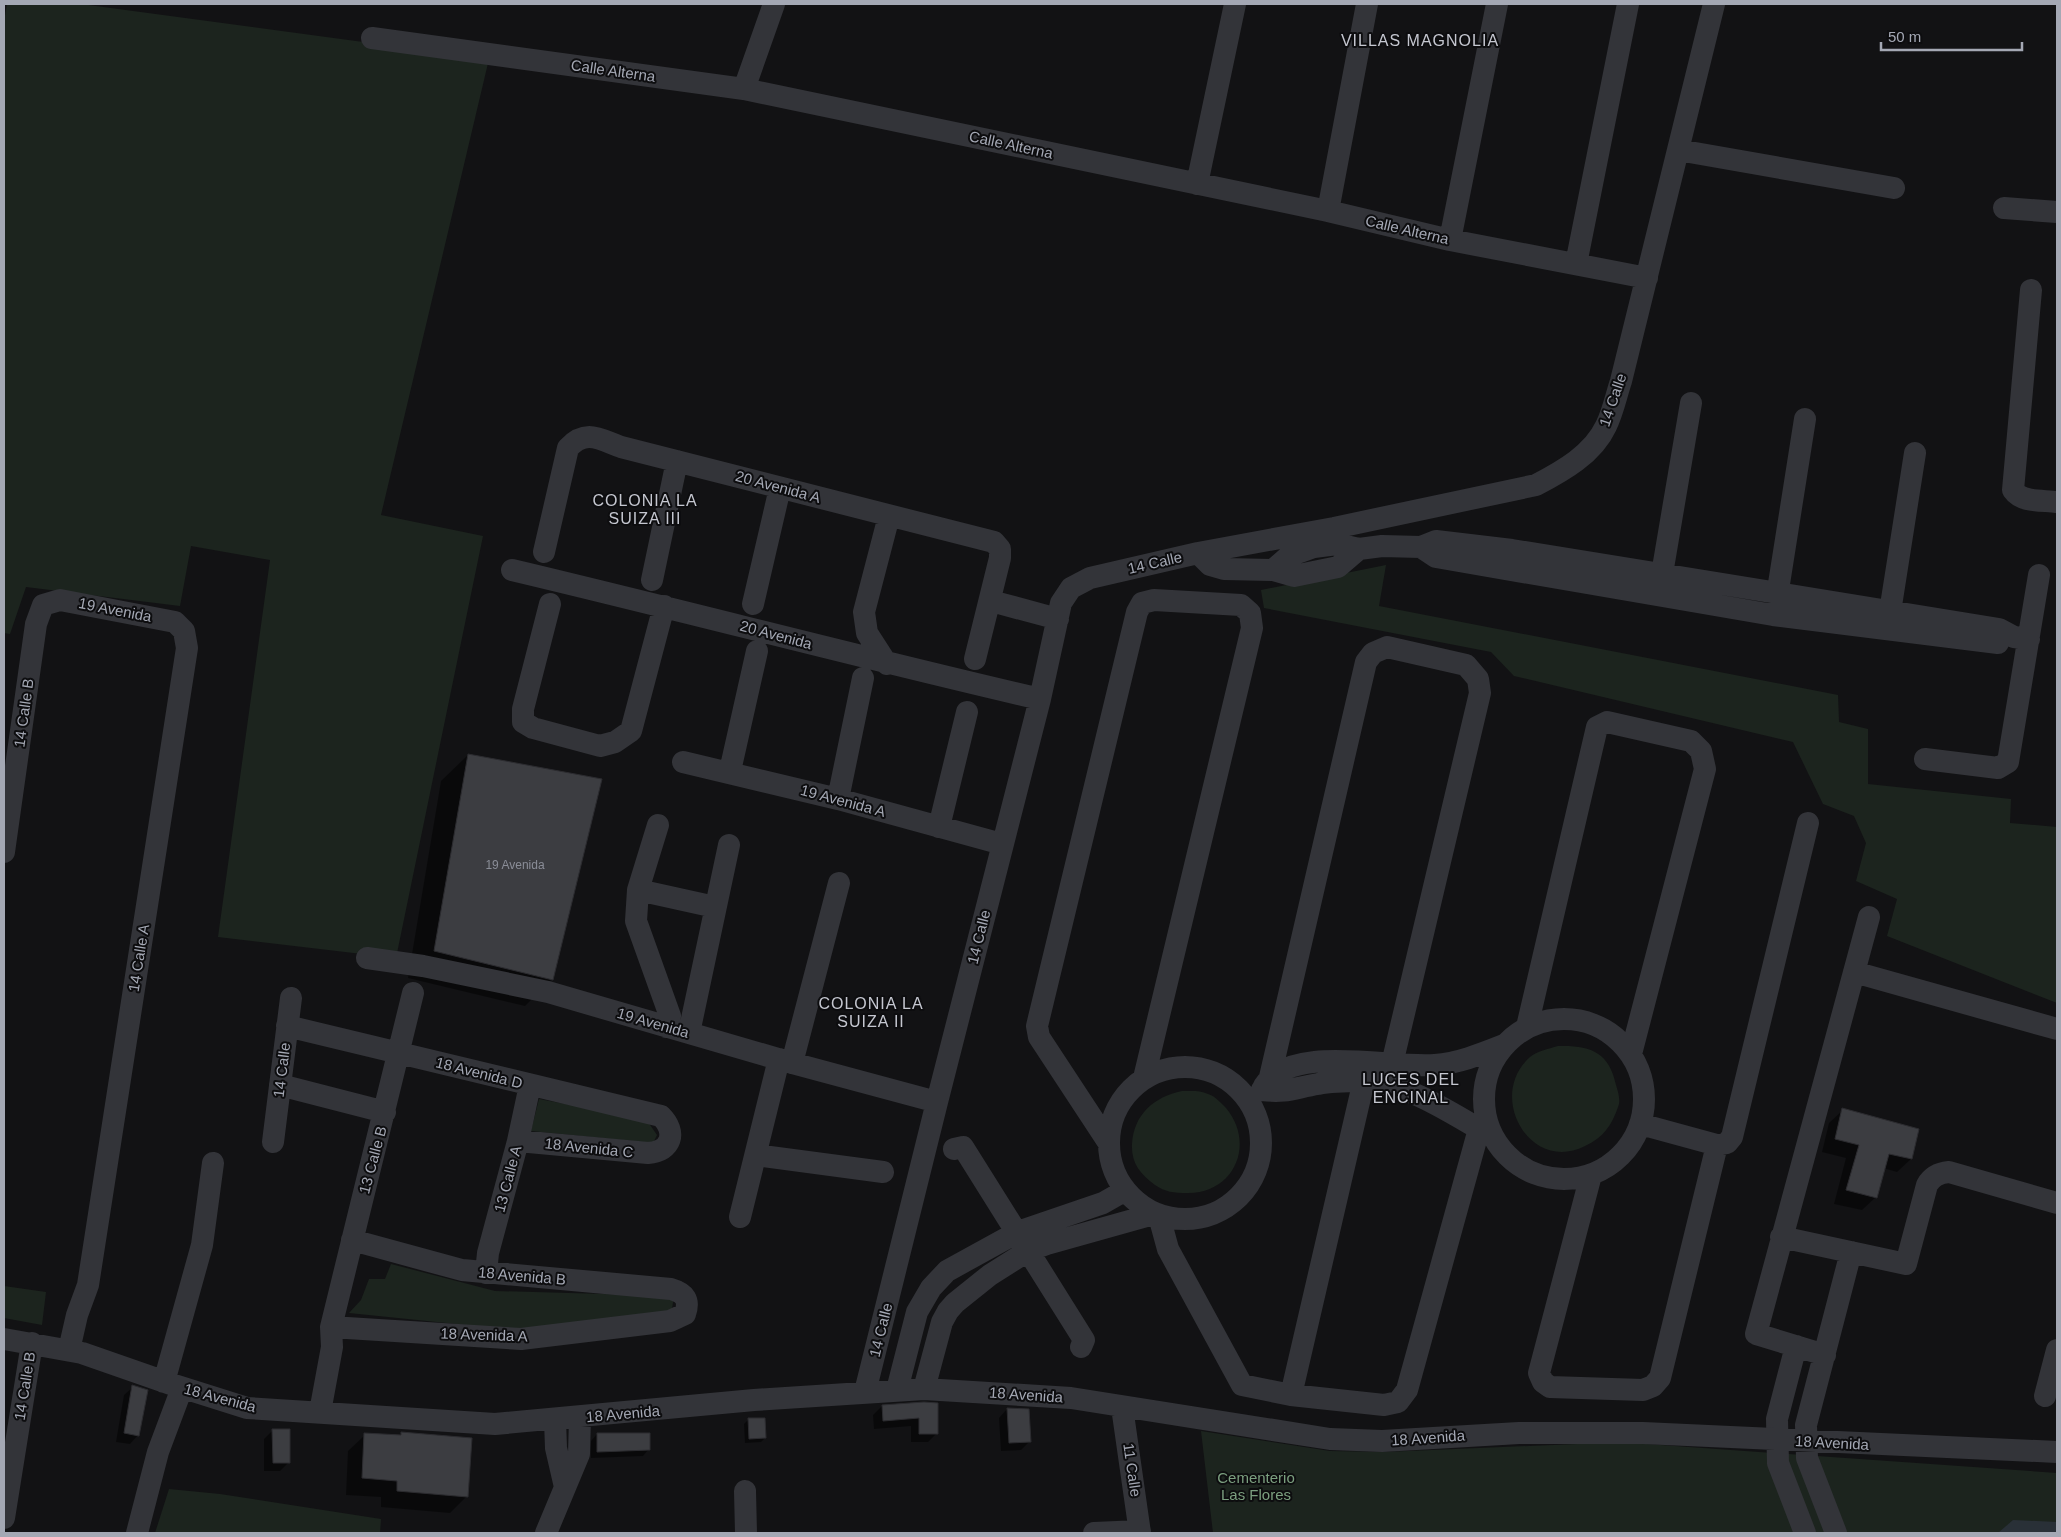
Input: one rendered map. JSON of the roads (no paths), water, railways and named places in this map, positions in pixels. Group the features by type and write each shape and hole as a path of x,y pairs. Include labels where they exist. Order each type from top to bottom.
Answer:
{"street":[{"path":"744,89 774,4"},
{"path":"1196,184 1235,4"},
{"path":"1328,211 1367,4"},
{"path":"1450,240 1497,4"},
{"path":"1576,264 1628,4"},
{"name":"14 Calle","path":"865,1392 936,1102 1040,699 1062,603 1071,588 1090,578 1198,553 1334,528 1536,485 1561,472 1591,449 1606,426 1620,381 1714,4"},
{"name":"Calle Alterna","path":"372,38 744,89 1328,211 1450,240 1647,278"},
{"path":"1678,150 1894,188"},
{"path":"2004,208 2057,212"},
{"path":"2030,290 2013,490 2017,496 2024,498 2057,502"},
{"path":"1662,574 1690,403"},
{"path":"1775,605 1805,419"},
{"name":"20 Avenida A","path":"544,552 568,448 576,440 589,436 780,488 994,542 1000,549 1000,558 991,601"},
{"path":"1890,612 1915,453"},
{"path":"652,580 677,460"},
{"path":"753,604 780,488"},
{"path":"887,664 867,632 864,612 890,516"},
{"path":"1198,553 1210,565 1224,569 1273,570 1294,576 1318,573 1338,567 1359,549 1382,546 1421,547 1436,557 1510,560 1662,574 1775,605 1890,612 1999,629 2021,638"},
{"path":"1510,560 1997,644 2021,638"},
{"name":"20 Avenida","path":"512,570 664,606 887,664 1040,699"},
{"path":"1926,759 1998,768 2008,762 2021,638 2039,575"},
{"name":"19 Avenida","path":"43,605 60,600 175,622 184,631"},
{"path":"1108,1142 1039,1038 1037,1026 1137,612 1142,603 1154,600 1242,605 1250,612 1252,628 1144,1078"},
{"path":"975,659 991,601 1058,619"},
{"path":"550,604 523,709 523,722 533,728 600,746 615,742 630,731 664,606"},
{"name":"14 Calle B","path":"4,852 36,624 43,605"},
{"name":"14 Calle A","path":"76,1352 90,1317 88,1285 187,648 184,631"},
{"path":"1390,1074 1480,693 1478,679 1466,665 1387,647 1373,653 1366,662 1259,1088 1258,1119 1261,1144 1257,1167 1246,1189 1229,1206 1207,1217 1183,1220 1156,1215 1142,1207 1124,1191 1112,1166 1108,1142 1113,1117 1125,1095 1144,1078 1170,1068 1199,1068 1217,1074 1233,1084 1259,1088 1283,1069 1310,1062 1390,1074 1468,1060 1504,1045 1527,1027 1555,1018 1584,1020 1611,1033 1631,1054 1641,1076 1644,1100 1640,1124 1629,1146 1612,1163 1591,1175 1569,1179 1546,1177 1526,1169 1507,1156 1486,1134 1390,1074"},
{"path":"730,771 756,651"},
{"path":"838,799 863,678"},
{"path":"939,827 967,712"},
{"path":"1527,1027 1597,728 1607,722 1692,741 1701,751 1705,769 1631,1054"},
{"name":"19 Avenida A","path":"683,762 730,771 1002,844"},
{"path":"1640,1124 1717,1145 1727,1143 1732,1137 1808,823"},
{"path":"658,825 638,890 636,921 670,1016 666,1027"},
{"path":"689,1034 729,846"},
{"path":"740,1217 756,1155 839,883"},
{"path":"638,890 715,907"},
{"path":"1825,1355 1756,1334 1870,917"},
{"name":"19 Avenida","path":"367,958 423,966 548,992 689,1034 936,1102"},
{"path":"1854,972 2057,1029"},
{"name":"13 Calle B","path":"313,1412 310,1378 320,1344 331,1327 413,994"},
{"name":"14 Calle","path":"273,1142 291,998"},
{"name":"18 Avenida D","path":"287,1026 661,1116 668,1123 671,1132 667,1146 659,1152"},
{"path":"1156,1215 1168,1249 1242,1385 1291,1395 1384,1405 1398,1402 1407,1390 1486,1134 1484,1090 1490,1066 1504,1045"},
{"path":"1291,1395 1367,1072"},
{"path":"280,1085 385,1112"},
{"name":"13 Calle A","path":"486,1274 488,1253 518,1141 530,1085"},
{"name":"18 Avenida C","path":"518,1141 648,1154 659,1152"},
{"path":"1591,1175 1539,1372 1543,1382 1550,1387 1643,1390 1654,1386 1660,1378 1717,1145"},
{"path":"954,1149 963,1147 1084,1340 1081,1347"},
{"path":"756,1155 883,1172"},
{"path":"137,1533 158,1452 202,1244 213,1163"},
{"path":"1781,1237 1906,1264 1924,1194 1931,1178 1939,1173 1949,1172 2057,1204"},
{"path":"897,1390 917,1312 931,1288 947,1271 1023,1241 1124,1191"},
{"path":"924,1389 942,1322 955,1303 990,1275 1023,1241 1156,1215"},
{"name":"18 Avenida B","path":"352,1240 462,1270 486,1274 671,1289 679,1291 686,1297 688,1306"},
{"path":"1836,1533 1807,1458 1806,1424 1850,1252"},
{"name":"18 Avenida A","path":"331,1327 521,1339 670,1321 685,1314 688,1306"},
{"path":"917,1312 942,1322"},
{"name":"18 Avenida","path":"4,1339 76,1352 247,1408 495,1424 580,1418 754,1400 924,1389 1062,1398 1330,1439 1382,1441 1519,1432 1643,1433 2057,1452"},
{"name":"14 Calle B","path":"4,1518 32,1343"},
{"path":"1796,1346 1776,1420 1778,1463 1805,1533"},
{"path":"2045,1396 2057,1350"},
{"name":"11 Calle","path":"1122,1407 1140,1532"},
{"path":"546,1533 579,1454 580,1418"},
{"path":"555,1420 556,1448 565,1487"},
{"path":"745,1491 746,1533"},
{"path":"1094,1533 1140,1532"}],"district":[{"name":"VILLAS MAGNOLIA","path":"1420,40"},
{"name":"COLONIA LA SUIZA III","path":"645,509"},
{"name":"COLONIA LA SUIZA II","path":"871,1012"},
{"name":"LUCES DEL ENCINAL","path":"1411,1088"}],"park label":[{"name":"Cementerio Las Flores","path":"1256,1486"}]}
